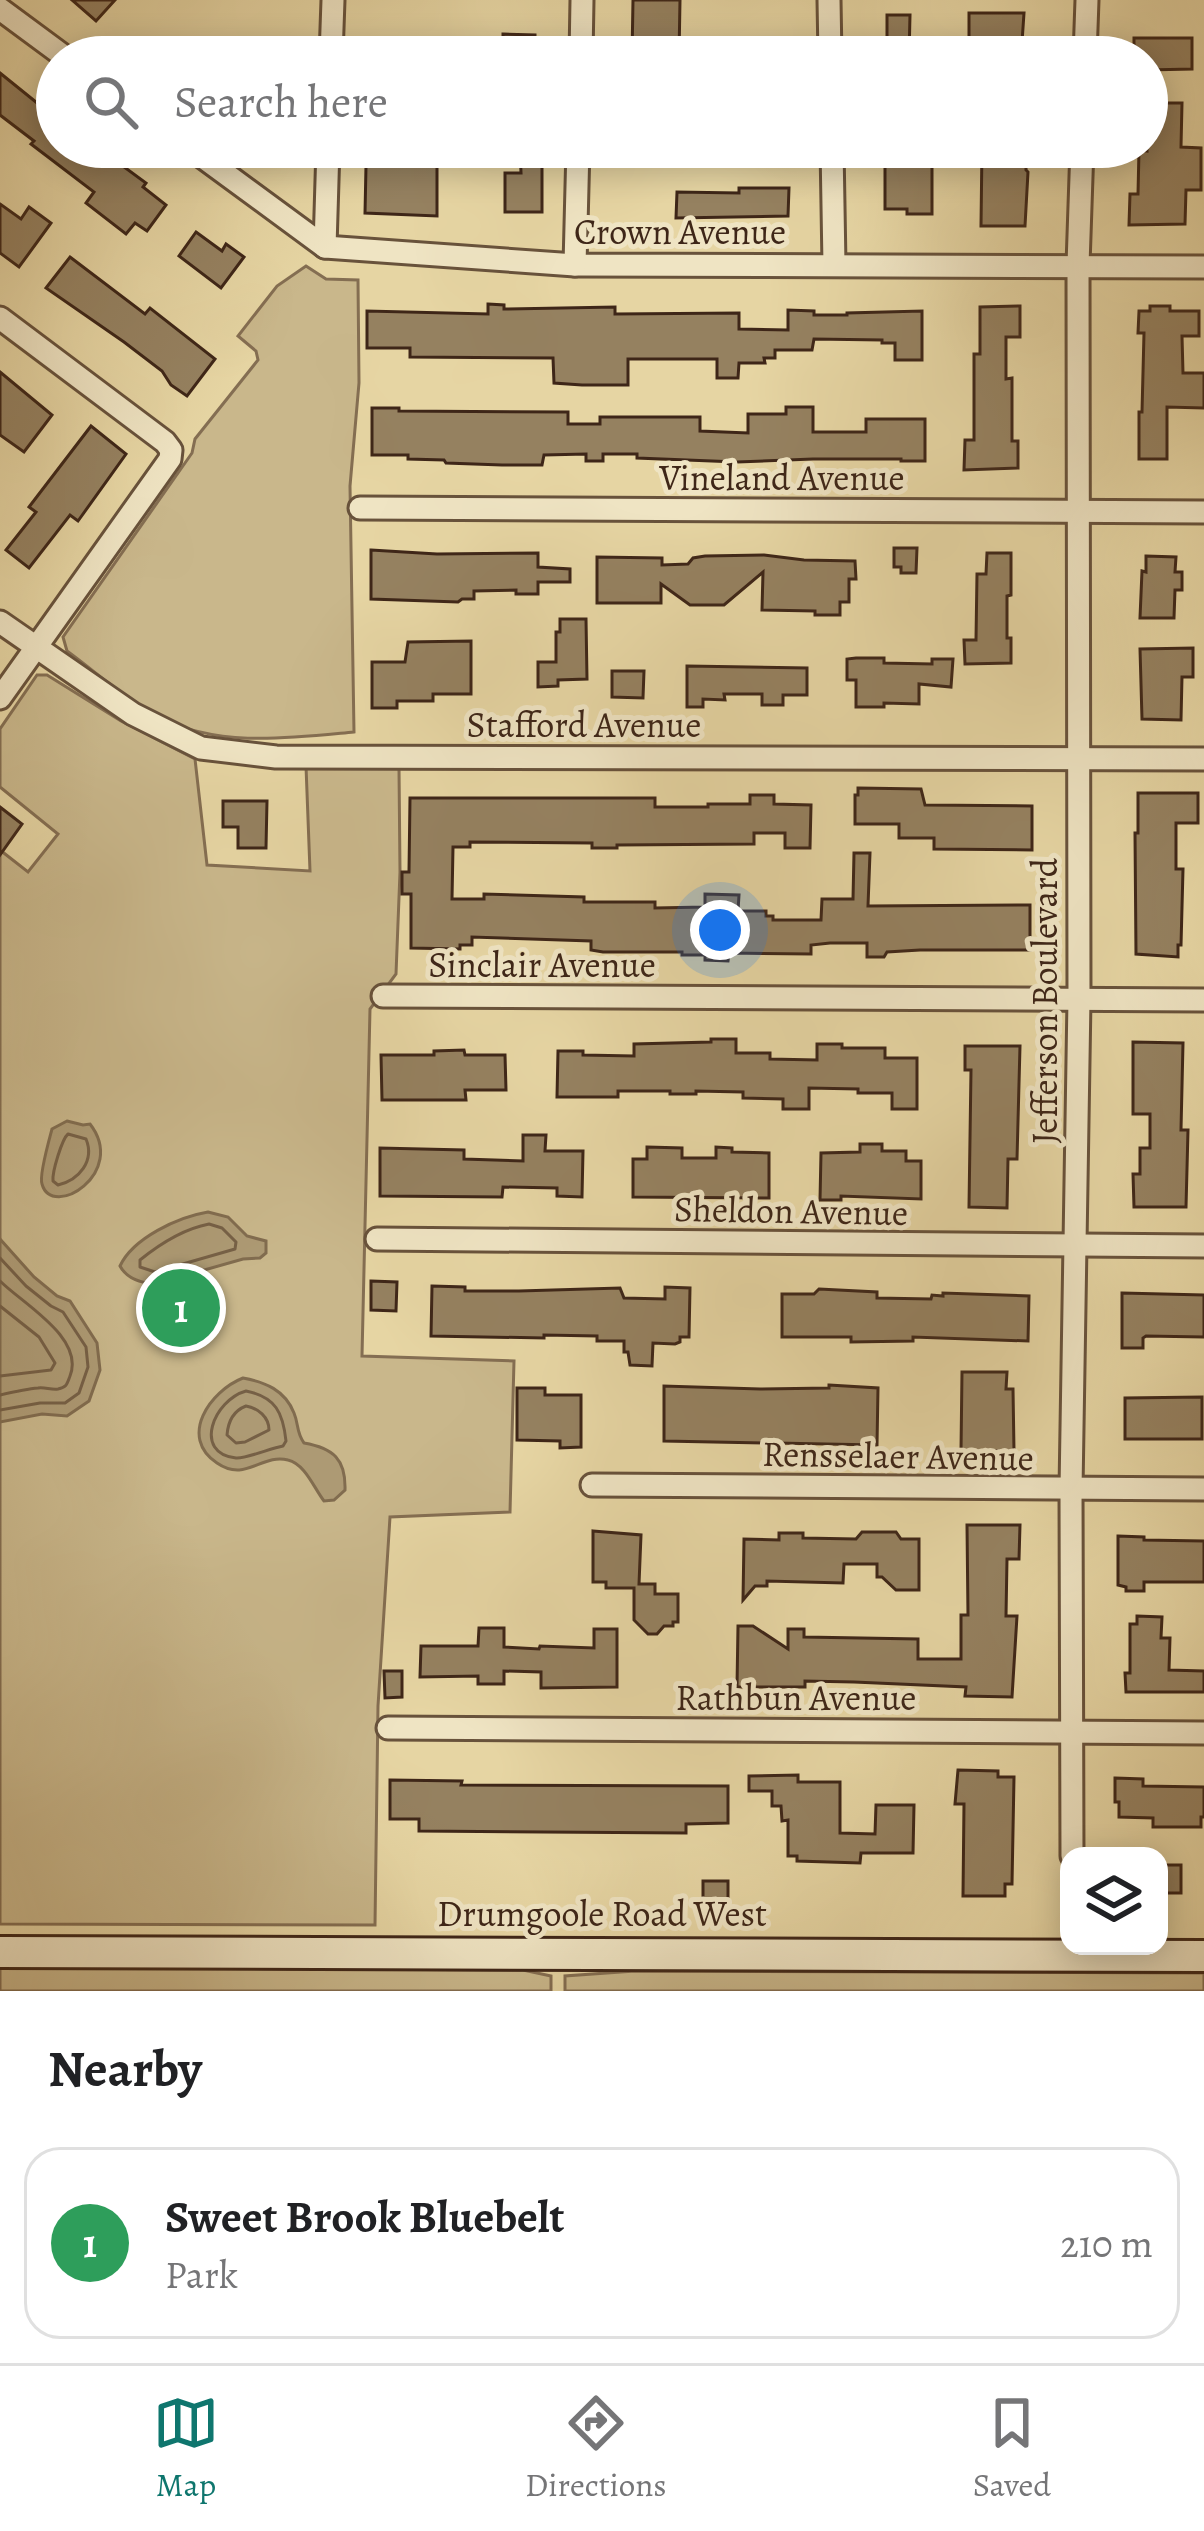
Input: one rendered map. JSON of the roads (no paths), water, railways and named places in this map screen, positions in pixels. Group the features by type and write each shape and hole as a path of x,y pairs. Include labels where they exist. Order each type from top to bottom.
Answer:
{"main road":[{"name":"Drumgoole Road West","path":"0,1952 1060,1950"},
{"name":"Drumgoole Road West","path":"1168,1954 1204,1956"}],"street":[{"path":"331,36 332,0"},
{"path":"581,36 582,0"},
{"path":"829,0 830,36"},
{"path":"1086,36 1087,0"},
{"path":"0,9 37,36"},
{"path":"217,168 325,247"},
{"path":"325,247 327,168"},
{"path":"575,265 577,168"},
{"path":"832,168 834,265"},
{"name":"Jefferson Boulevard","path":"1072,1847 1081,168"},
{"name":"Crown Avenue","path":"325,247 575,265 1204,266"},
{"path":"0,318 171,450 170,459 0,698"},
{"name":"Vineland Avenue","path":"360,508 1204,512"},
{"name":"Stafford Avenue","path":"0,622 134,714 201,748 276,757 1204,759"},
{"name":"Sinclair Avenue","path":"383,996 1204,1000"},
{"name":"Sheldon Avenue","path":"377,1239 1204,1246"},
{"name":"Rensselaer Avenue","path":"592,1485 1204,1489"},
{"name":"Rathbun Avenue","path":"388,1728 1204,1733"}],"water":[{"path":"67,1121 90,1124 99,1142 100,1159 84,1186 59,1197 48,1194 42,1174 52,1129"},
{"path":"208,1212 228,1217 247,1236 266,1241 266,1253 155,1284 135,1280 120,1266 135,1246 158,1230"},
{"path":"0,1239 34,1277 70,1301 97,1343 100,1370 89,1401 67,1416 42,1414 0,1422"},
{"path":"243,1378 280,1393 294,1413 304,1443 336,1457 345,1490 334,1500 324,1501 294,1462 270,1460 237,1470 217,1463 206,1452 200,1441 203,1416 220,1393"}],"place":[{"name":"Sweet Brook Bluebelt","path":"181,1308"}]}
